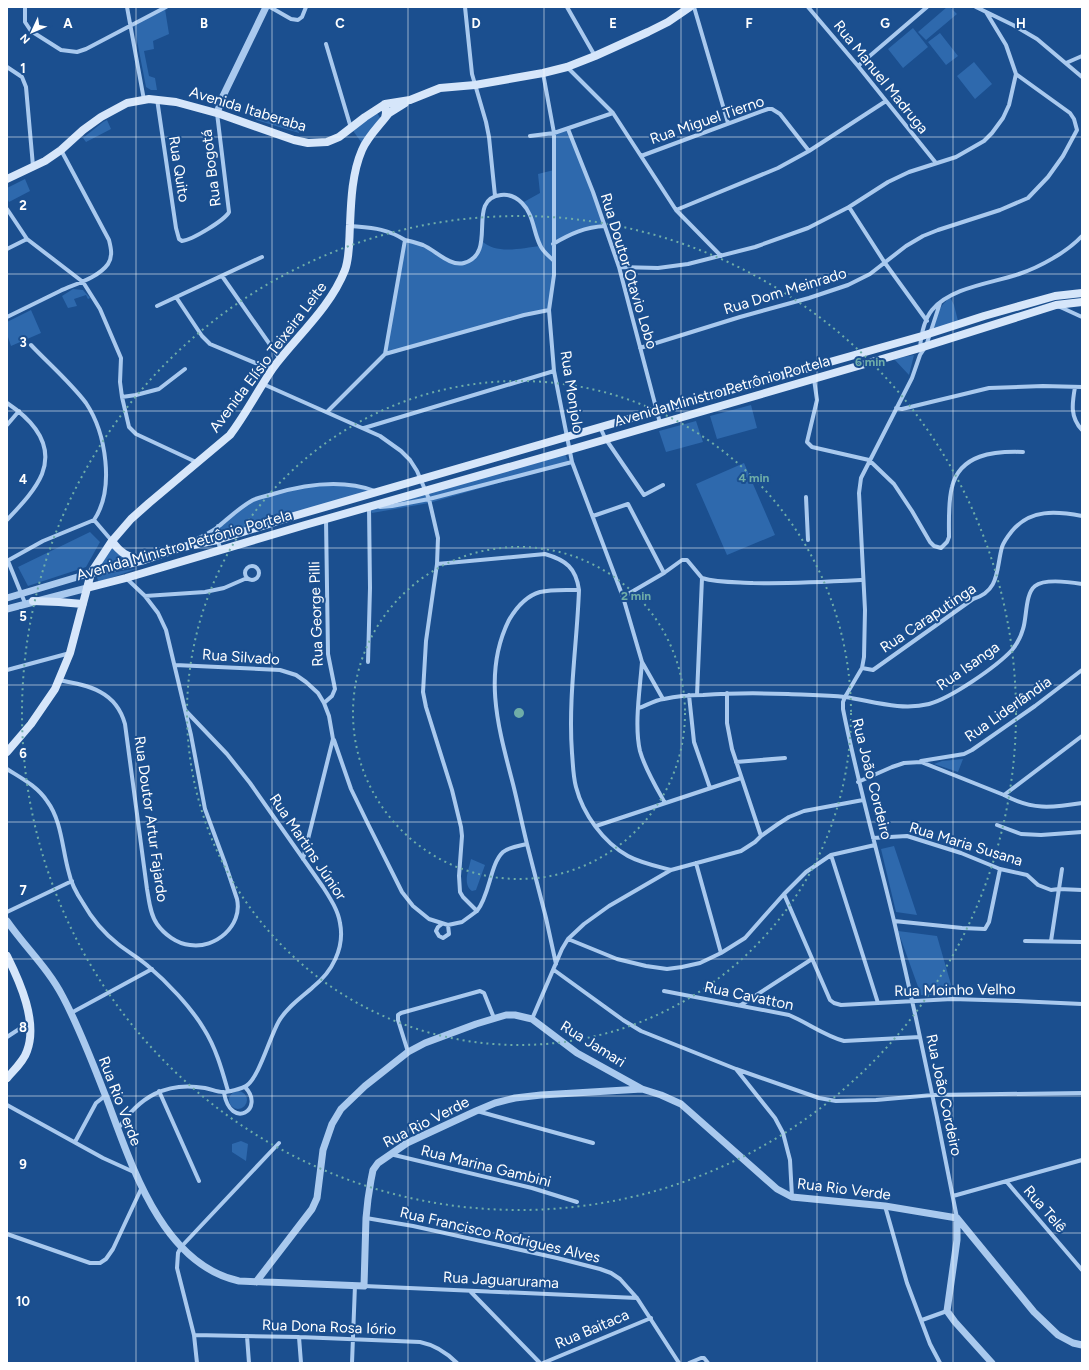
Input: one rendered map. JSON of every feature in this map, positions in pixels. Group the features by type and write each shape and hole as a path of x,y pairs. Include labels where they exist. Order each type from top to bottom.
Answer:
{"main road":[{"name":"Avenida Itaberaba","path":"7,179 33,167 61,150 83,130 101,117 127,103 156,99 176,102 216,113 294,140 308,143 327,142 345,134 385,104 410,100 440,88 543,73 567,66 595,56 668,22 690,7"},
{"path":"384,118 393,110 410,100"},
{"path":"384,118 386,113 385,104"},
{"name":"Avenida Elísio Teixeira Leite","path":"7,752 37,717 60,680 70,653 91,573 112,541 131,519 145,506 230,435 272,370 322,309 339,283 348,256 352,194 360,156 367,142 384,118"},
{"name":"Avenida Ministro Petrônio Portela","path":"91,573 144,560 183,547 218,540 294,516 600,427 926,335 984,316 1055,296 1082,293"},
{"name":"Avenida Ministro Petrônio Portela","path":"87,588 369,507 427,495 660,423 814,378 922,350 1056,305 1082,302"},
{"path":"112,541 118,550 128,557 144,560"},
{"path":"29,602 83,604"},
{"path":"7,956 23,993 31,1033 27,1053 7,1078"}],"street":[{"path":"25,7 25,22 28,28 56,47 66,51 81,51 166,7"},
{"path":"127,7 144,100"},
{"path":"216,113 266,7"},
{"path":"270,7 291,19 298,20 302,17 306,7"},
{"path":"465,7 472,74 489,137 494,196"},
{"path":"567,7 595,56"},
{"path":"694,7 728,123"},
{"name":"Rua Manuel Madruga","path":"808,7 858,66 936,163"},
{"path":"858,66 927,7"},
{"path":"976,7 1013,25 1037,40 1082,77"},
{"path":"619,267 658,268 688,264 755,247 790,235 828,218 849,207 888,182 936,163 956,157 977,146 992,133 1003,118 1009,105 1016,74 1006,45 986,12"},
{"path":"326,44 351,128"},
{"path":"1066,63 1082,56"},
{"path":"567,66 613,113 676,210 721,256"},
{"path":"7,67 22,76 26,87 33,167"},
{"name":"Rua Monjolo","path":"543,73 554,133 554,275 549,310 554,371 569,450 572,462 623,598 642,662 663,699"},
{"name":"Rua Dom Meinrado","path":"640,348 848,285 870,274 906,246 923,236 1000,210 1028,198 1048,177 1063,156 1077,130 1074,119 1070,113 1016,74"},
{"name":"Rua Quito","path":"156,99 176,228 179,239 182,241"},
{"path":"676,210 778,168 809,151 886,101"},
{"name":"Rua Miguel Tierno","path":"641,156 768,109 772,109 780,114 809,151"},
{"name":"Rua Bogotá","path":"182,241 225,217 229,212 216,113"},
{"path":"530,136 554,133 613,113"},
{"name":"Rua Doutor Otavio Lobo","path":"568,129 593,192 619,267 660,423"},
{"path":"7,317 83,282 99,272 111,259 111,248 61,150"},
{"path":"350,226 382,229 396,234 405,240 424,246 447,259 463,263 470,260 480,248 482,241 482,210 485,204 494,196 514,196 522,203 530,216 540,246 554,262"},
{"path":"849,207 885,263 927,321"},
{"path":"7,209 27,239 83,282 105,320 122,361 120,382 126,418 131,430 136,434 196,462"},
{"path":"553,244 572,233 593,226 605,226"},
{"name":"Rua João Cordeiro","path":"922,350 926,335 927,321 931,311 940,303 961,291 1020,274 1041,265 1077,242 1082,236"},
{"path":"7,248 27,239"},
{"path":"385,354 405,240"},
{"path":"157,306 262,257"},
{"path":"222,276 280,359"},
{"path":"176,297 202,336 210,344 272,370"},
{"name":"Rua João Cordeiro","path":"940,303 926,335 912,378 861,478 859,493 864,635 862,668 845,697 842,709 858,782 874,838 894,921 933,1095 957,1218"},
{"path":"1056,305 1082,317"},
{"path":"328,412 385,354 524,315 549,310"},
{"path":"29,602 22,594 7,561 43,541 94,520 100,511 107,466 96,425 90,410 80,395 31,345"},
{"path":"122,397 159,389 185,369"},
{"path":"364,428 554,371"},
{"path":"814,378 817,400 808,442 812,447 869,460 894,484 934,546 941,548 947,542 949,537 951,488 955,476 961,468 971,460 985,454 1007,451 1023,452"},
{"path":"263,384 380,436 401,451 418,470 427,495 438,538 437,564 426,641 423,692 428,714 452,790 461,827 462,836 459,876 460,892 477,911"},
{"path":"896,408 902,409 989,388 1043,386 1082,387"},
{"path":"1075,387 1072,408 1075,421 1082,430"},
{"path":"7,403 32,424 42,440 44,452 44,465 41,474 20,506 7,520"},
{"path":"7,425 19,412"},
{"path":"600,427 606,439 644,495 663,485"},
{"name":"Avenida Ministro Petrônio Portela","path":"427,495 572,462"},
{"name":"Avenida Ministro Petrônio Portela","path":"183,547 218,526 238,509 255,499 306,485 356,485 377,492"},
{"path":"806,497 808,540"},
{"path":"593,516 628,504 664,573"},
{"path":"368,662 370,588 369,507"},
{"name":"Rua Caraputinga","path":"862,668 873,670 973,599 984,596 992,586 996,577 1002,546 1016,527 1028,518 1050,512 1064,512 1082,516"},
{"name":"Rua George Pilli","path":"324,703 332,696 335,689 328,654 326,519"},
{"path":"94,520 112,541"},
{"path":"218,526 218,540 219,546 222,550"},
{"path":"437,564 545,554 566,562 572,569 578,579 579,590 571,702 571,738 576,787 583,806 608,841 628,856 642,862 671,870"},
{"path":"623,598 682,560 687,560 702,578 721,582 797,584 863,580"},
{"name":"Avenida Ministro Petrônio Portela","path":"7,598 91,573"},
{"name":"Rua Doutor Artur Fajardo","path":"60,680 81,684 106,694 116,704 122,714 125,724 147,889 152,914 160,928 176,941 190,946 212,942 226,934 236,917 238,903 205,809 175,665 163,622 145,596 126,578"},
{"path":"145,596 205,592 224,588 247,578"},
{"path":"697,695 702,578"},
{"name":"Rua Isanga","path":"845,697 896,706 927,705 937,701 962,688 989,669 1012,649 1018,641 1024,628 1029,597 1034,587 1042,582 1051,581 1082,584"},
{"name":"Avenida Ministro Petrônio Portela","path":"7,609 87,588"},
{"path":"556,964 505,755 495,702 494,688 496,657 504,630 512,614 528,598 539,592 579,590"},
{"path":"7,670 70,653"},
{"path":"642,662 638,708 638,737 640,750 644,763 665,804"},
{"name":"Rua Silvado","path":"175,665 280,670 296,675 318,693 329,716 333,739 303,859"},
{"name":"Rua Liderlândia","path":"858,782 904,763 920,762 964,754 972,750 1035,706 1082,670"},
{"path":"727,693 729,736 741,778 761,836"},
{"path":"638,708 663,699 689,695 762,693 845,697"},
{"path":"689,695 694,742 710,788"},
{"name":"Rua Martins Júnior","path":"185,711 226,754 250,783 333,904 340,923 341,942 330,970 314,987 294,1003 280,1019 272,1032 256,1074 245,1087"},
{"path":"1004,795 1082,736"},
{"path":"333,739 351,788 402,892 413,906 429,919 448,925 462,922 477,911 484,899 494,868 500,856 507,849 527,844"},
{"path":"736,762 785,758"},
{"path":"920,762 1004,795 1016,802 1039,808 1082,803"},
{"path":"7,769 35,787 50,806 60,833 69,874 82,902 103,930 117,944 152,969 192,1012 204,1029 220,1063 226,1092 226,1101 231,1110 238,1113 245,1113 250,1108 252,1101 251,1094 245,1087 226,1092 191,1086 159,1091 143,1100 135,1107 118,1129"},
{"path":"596,826 741,778"},
{"path":"256,1282 312,1209 317,1198 323,1150 335,1116 365,1086 408,1052 424,1043 494,1018 515,1015 532,1018 562,949 568,939 584,924 609,906 671,870 741,851 789,817 804,811 863,800"},
{"path":"996,825 1021,834 1041,835 1082,832"},
{"name":"Rua Maria Susana","path":"874,838 907,836 961,853 1000,869 1027,875 1038,885 1044,888 1051,890 1059,889"},
{"path":"568,939 617,959 667,969 700,963 722,953 745,938 784,894 806,872 831,855 875,845"},
{"path":"831,855 878,1003"},
{"path":"696,862 722,953"},
{"path":"894,921 985,929 989,922 1000,869"},
{"path":"1052,941 1062,869"},
{"path":"7,912 72,881"},
{"path":"1059,889 1082,890"},
{"path":"741,1006 812,959 784,894"},
{"name":"Rua Rio Verde","path":"7,921 54,980 71,1013 118,1129 126,1153 162,1222 181,1247 210,1270 223,1276 240,1281 364,1286 366,1218 373,1170 378,1163 407,1143 476,1111 515,1098 542,1095 642,1089 661,1095 681,1104 777,1189 792,1197 885,1206 957,1218"},
{"path":"442,924 438,927 436,932 443,938 449,934 448,925"},
{"path":"1025,941 1082,942"},
{"name":"Rua Moinho Velho","path":"812,959 830,1000 840,1005 952,999 1082,1004"},
{"path":"71,1013 152,969"},
{"path":"554,970 640,1031 736,1069 819,1098 836,1101 876,1100 933,1095 1082,1093"},
{"path":"408,1052 398,1020 398,1015 410,1010 480,991 484,993 494,1018"},
{"name":"Rua Cavatton","path":"664,991 789,1015 834,1038 844,1041 920,1037"},
{"name":"Rua Jamari","path":"532,1018 578,1053 642,1089"},
{"path":"7,1038 30,1022"},
{"path":"736,1069 774,1118 783,1133 790,1160 792,1197"},
{"path":"605,1092 614,1088 620,1082 616,1075"},
{"path":"159,1091 199,1181"},
{"path":"75,1142 96,1103 105,1096"},
{"path":"7,1105 104,1158 136,1173"},
{"path":"476,1111 593,1142"},
{"path":"198,1363 194,1335 177,1268 178,1253 181,1247 278,1143"},
{"name":"Rua Marina Gambini","path":"389,1154 532,1188 577,1202"},
{"path":"953,1196 1082,1160"},
{"name":"Rua Telê","path":"1006,1181 1082,1270"},
{"path":"7,1234 90,1263 104,1262 113,1249 143,1187"},
{"path":"885,1206 907,1283 930,1344 940,1363"},
{"name":"Rua Francisco Rodrigues Alves","path":"366,1218 413,1226 557,1258 611,1273 620,1279 637,1298 679,1363"},
{"path":"957,1218 957,1240 947,1311 992,1363"},
{"path":"957,1218 1034,1312 1058,1335 1073,1343 1082,1345"},
{"path":"352,1363 355,1285"},
{"name":"Rua Jaguarurama","path":"364,1286 637,1298"},
{"path":"470,1291 542,1363"},
{"path":"922,1320 947,1311"},
{"name":"Rua Baitaca","path":"542,1363 651,1318"},
{"name":"Rua Dona Rosa Iório","path":"194,1335 218,1334 420,1342 430,1344 444,1351 457,1363"},
{"path":"247,1336 249,1363"},
{"path":"299,1337 301,1363"},
{"path":"689,1363 701,1358 706,1359 708,1363"}],"shaded area":[{"path":"947,7 950,7 957,14 926,40 918,32"},
{"path":"165,9 169,34 153,41 154,49 144,51 149,76 155,78 157,90 151,90 146,87 134,25"},
{"path":"913,28 928,47 903,68 888,49"},
{"path":"940,33 958,56 946,65 928,42"},
{"path":"974,62 992,84 975,99 957,76"},
{"path":"377,113 381,119 364,146 351,128"},
{"path":"257,117 299,128 299,133 256,120"},
{"path":"107,120 111,129 86,142 83,138"},
{"path":"568,129 605,226 593,226 554,244 554,269 549,310 385,354 405,240 413,242 455,262 470,260 480,249 482,241 494,248 510,250 540,246 530,216 522,203 540,193 538,174 554,170 554,133"},
{"path":"25,179 30,191 9,202 7,198 7,188"},
{"path":"73,289 83,290 90,298 88,299 86,295 74,299 77,306 68,308 62,296"},
{"path":"950,297 954,305 959,325 929,334 939,310"},
{"path":"31,310 41,333 11,346 7,334 7,322"},
{"path":"914,355 909,375 894,359"},
{"path":"751,405 757,428 717,439 710,416"},
{"path":"696,421 703,442 666,452 659,431"},
{"path":"564,451 569,463 429,503 372,513 369,507"},
{"path":"744,463 775,535 727,555 696,484"},
{"path":"319,484 344,485 377,492 217,540 218,526 255,499"},
{"path":"90,532 100,542 86,567 28,586 18,567"},
{"path":"112,541 118,549 144,560 91,573"},
{"path":"139,568 102,581 98,581 97,577 99,575"},
{"path":"963,759 958,772 934,764 942,761"},
{"path":"894,846 917,915 896,912 881,849"},
{"path":"471,859 485,865 476,890 472,891 467,884"},
{"path":"898,931 937,936 954,995 921,995"},
{"path":"238,1091 244,1094 247,1100 244,1106 238,1109 232,1106 229,1100 232,1094"},
{"path":"241,1141 248,1144 246,1161 232,1152 232,1144"}]}
